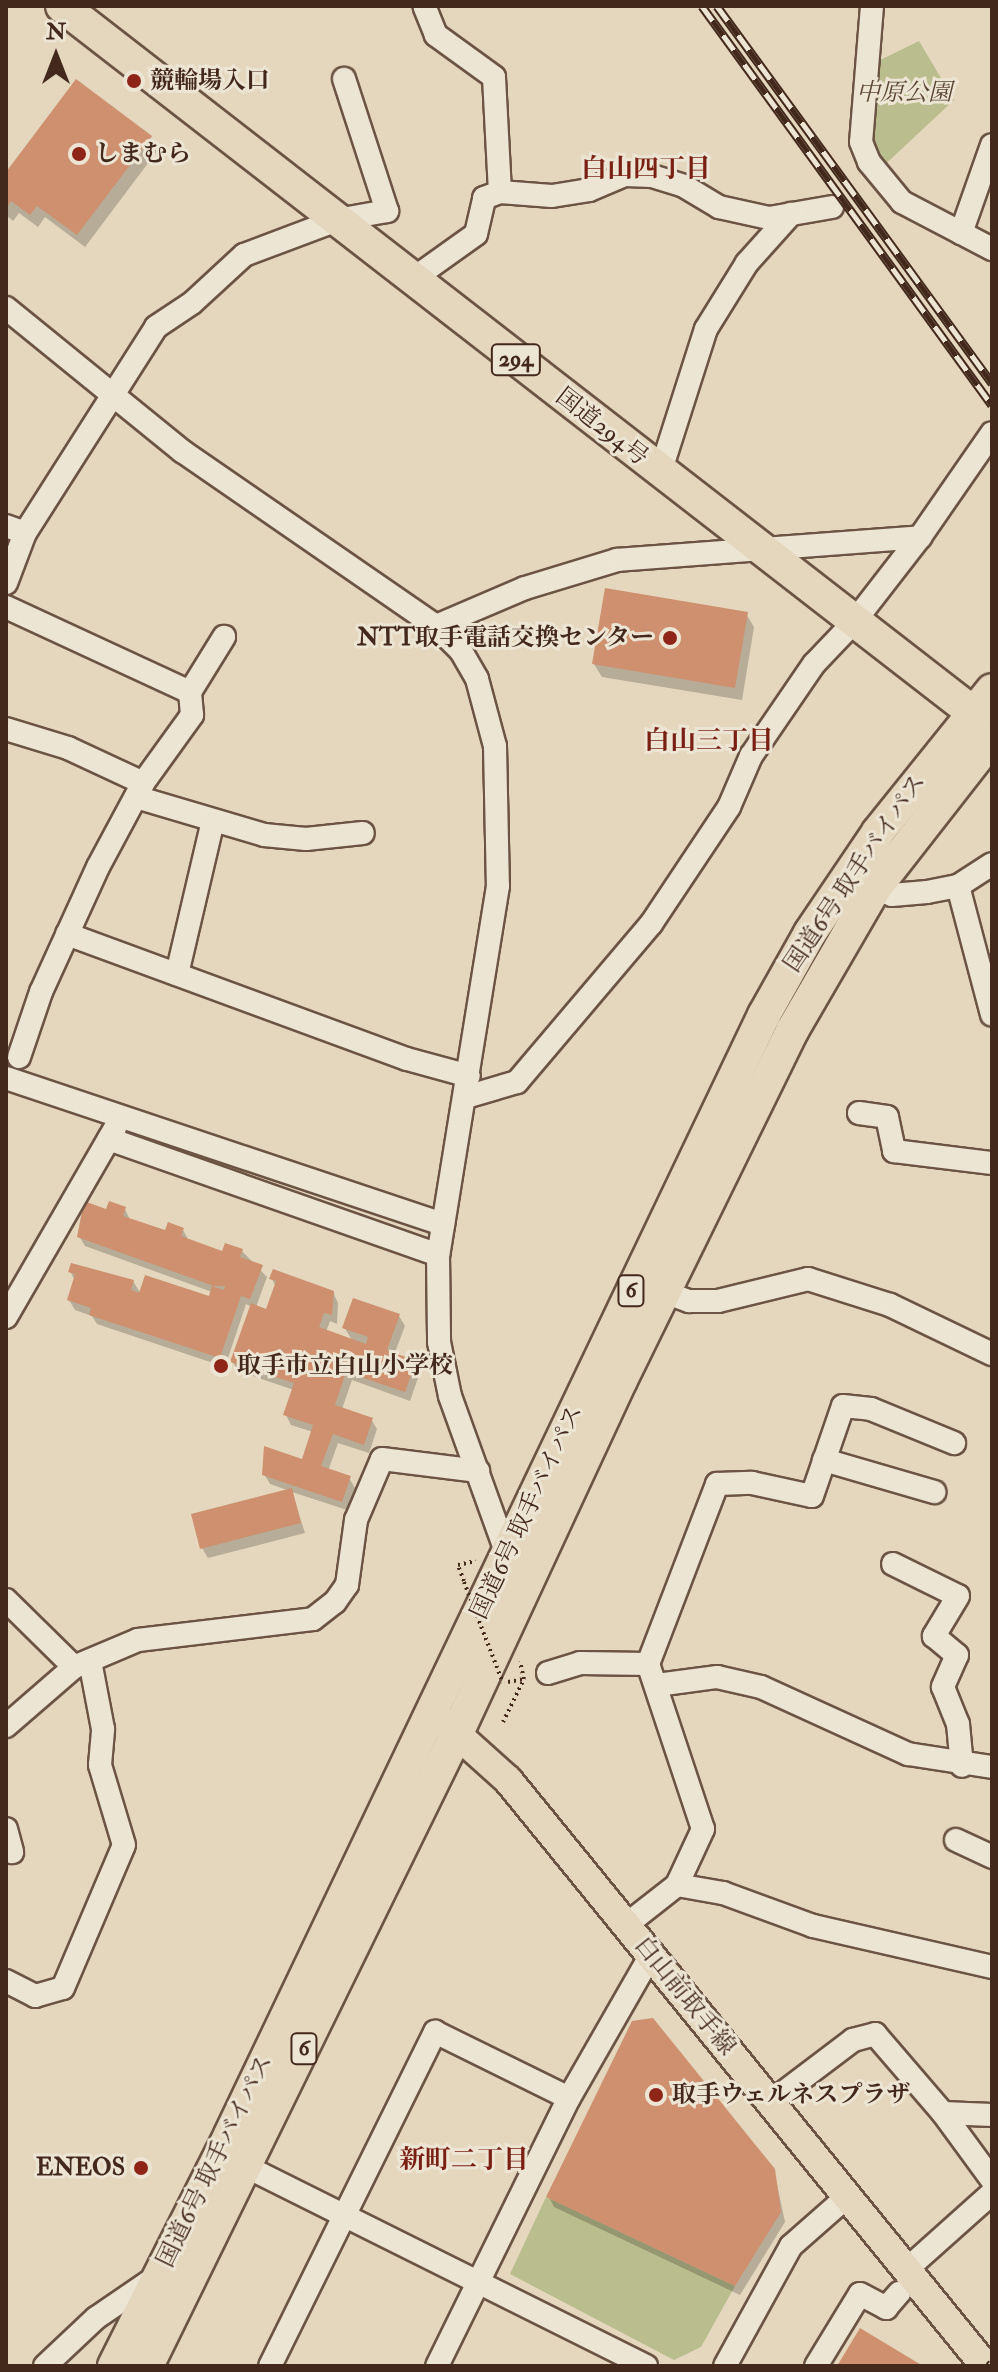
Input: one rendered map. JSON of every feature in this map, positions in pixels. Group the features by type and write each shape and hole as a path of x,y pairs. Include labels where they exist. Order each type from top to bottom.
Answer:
{"highway":[{"name":"国道294号","path":"62,6 762,552 854,622 985,710"},
{"name":"国道6号 取手バイパス","path":"147,2366 247,2167 445,1722 499,1556 764,1015 846,878 985,710"},
{"name":"国道6号 取手バイパス","path":"114,2366 664,1292 792,1031 875,888 992,738"}],"main road":[{"name":"白山前取手線","path":"445,1722 508,1780 848,2196 903,2281 966,2342 985,2366"}],"street":[{"path":"424,6 436,35 494,77 500,192"},
{"path":"872,6 861,142 865,152 902,202 992,249"},
{"path":"6,583 16,530 114,397 156,327 192,303 244,255 337,220 387,211 344,79"},
{"path":"961,233 992,145"},
{"path":"413,279 476,234 484,198 500,192 552,196 589,190 625,175 652,176 684,186 719,207 769,218 832,207"},
{"path":"660,473 706,329 747,263 791,214"},
{"path":"6,308 182,451 436,626 461,651 477,679 495,746 498,886 468,1087 438,1255 439,1342 450,1396 478,1471 499,1556"},
{"path":"67,934 407,1059 468,1087 517,1082 651,924 729,807 751,756 814,664 854,622 920,537 992,433"},
{"path":"436,626 525,588 617,560 762,552 920,537"},
{"path":"6,607 190,692"},
{"path":"19,1057 67,934 140,790 192,715 190,692 224,637"},
{"path":"6,729 68,748 140,790 213,821 292,838 363,833"},
{"path":"177,974 213,821"},
{"path":"875,888 892,895 958,886 992,864"},
{"path":"958,886 992,1015"},
{"path":"6,1078 443,1224"},
{"path":"859,1113 887,1117 894,1151 992,1163"},
{"path":"6,1317 122,1116"},
{"path":"109,1139 438,1255"},
{"path":"664,1292 689,1301 718,1301 808,1279 890,1305 992,1354"},
{"path":"626,1925 677,1885 703,1829 648,1664 717,1484 752,1483 812,1496 843,1406 871,1409 954,1443"},
{"path":"6,1726 82,1664 138,1640 313,1619 335,1602 347,1585 356,1520 382,1459 478,1471"},
{"path":"824,1460 934,1492"},
{"path":"893,1564 958,1596 934,1636 957,1655 943,1687 958,1724 962,1766"},
{"path":"6,1600 82,1664 103,1729 100,1765 124,1845 63,1988 35,1996 6,1981"},
{"path":"548,1673 580,1663 648,1664"},
{"path":"657,1685 717,1677 761,1687 908,1754 962,1766 992,1767"},
{"path":"6,1829 12,1852"},
{"path":"956,1840 992,1857"},
{"path":"677,1885 723,1893 813,1926 992,1967"},
{"path":"437,2366 569,2098 651,1955"},
{"path":"270,2366 435,2032 569,2098"},
{"path":"771,2102 853,2040 875,2034 943,2113 992,2180"},
{"path":"943,2113 992,2115"},
{"path":"247,2167 646,2366"},
{"path":"816,2366 860,2294 886,2308 903,2281 992,2193"},
{"path":"725,2366 791,2246 848,2196"},
{"path":"45,2366 96,2318 159,2275"}],"path":[{"path":"499,1556 458,1565 503,1683 524,1679"},
{"path":"503,1722 524,1679 518,1655"}],"green space":[{"name":"中原公園","path":"919,41 954,100 877,172 869,162 868,66"},
{"path":"546,2197 735,2286 701,2347 674,2360 510,2274"}],"building":[{"name":"しまむら","path":"76,79 152,136 77,235 37,206 30,215 11,201 6,208 6,172"},
{"name":"NTT取手電話交換センター","path":"605,588 748,612 735,688 592,664"},
{"path":"84,1201 106,1209 109,1201 126,1207 123,1216 165,1230 168,1222 184,1228 181,1236 222,1251 225,1243 243,1249 240,1257 263,1265 250,1299 241,1296 220,1358 89,1315 91,1308 67,1300 75,1274 68,1272 71,1263 134,1280 131,1290 139,1293 145,1275 209,1296 212,1286 224,1290 225,1286 214,1286 77,1237"},
{"path":"273,1269 334,1291 332,1315 324,1313 319,1327 366,1344 368,1337 342,1328 353,1298 400,1314 387,1350 416,1361 405,1392 346,1372 335,1405 373,1418 364,1445 333,1434 321,1466 351,1476 342,1502 262,1475 264,1446 302,1459 313,1425 283,1415 294,1383 230,1362 251,1303 266,1309 276,1281 269,1279"},
{"path":"292,1488 301,1523 200,1549 191,1514"},
{"name":"取手ウェルネスプラザ","path":"653,2018 775,2169 781,2212 735,2286 546,2197 632,2021"},
{"path":"860,2328 923,2366 837,2366"}],"railway":[{"path":"702,6 992,405"},
{"path":"717,6 992,383"},
{"path":"989,2366 992,2363"}],"place":[{"name":"競輪場入口","path":"134,81"},
{"name":"しまむら","path":"79,154"},
{"name":"NTT取手電話交換センター","path":"670,638"},
{"name":"取手市立白山小学校","path":"221,1366"},
{"name":"取手ウェルネスプラザ","path":"656,2095"},
{"name":"ENEOS","path":"141,2168"}],"district":[{"name":"白山四丁目","path":"646,170"},
{"name":"白山三丁目","path":"709,742"},
{"name":"新町二丁目","path":"464,2161"}]}
